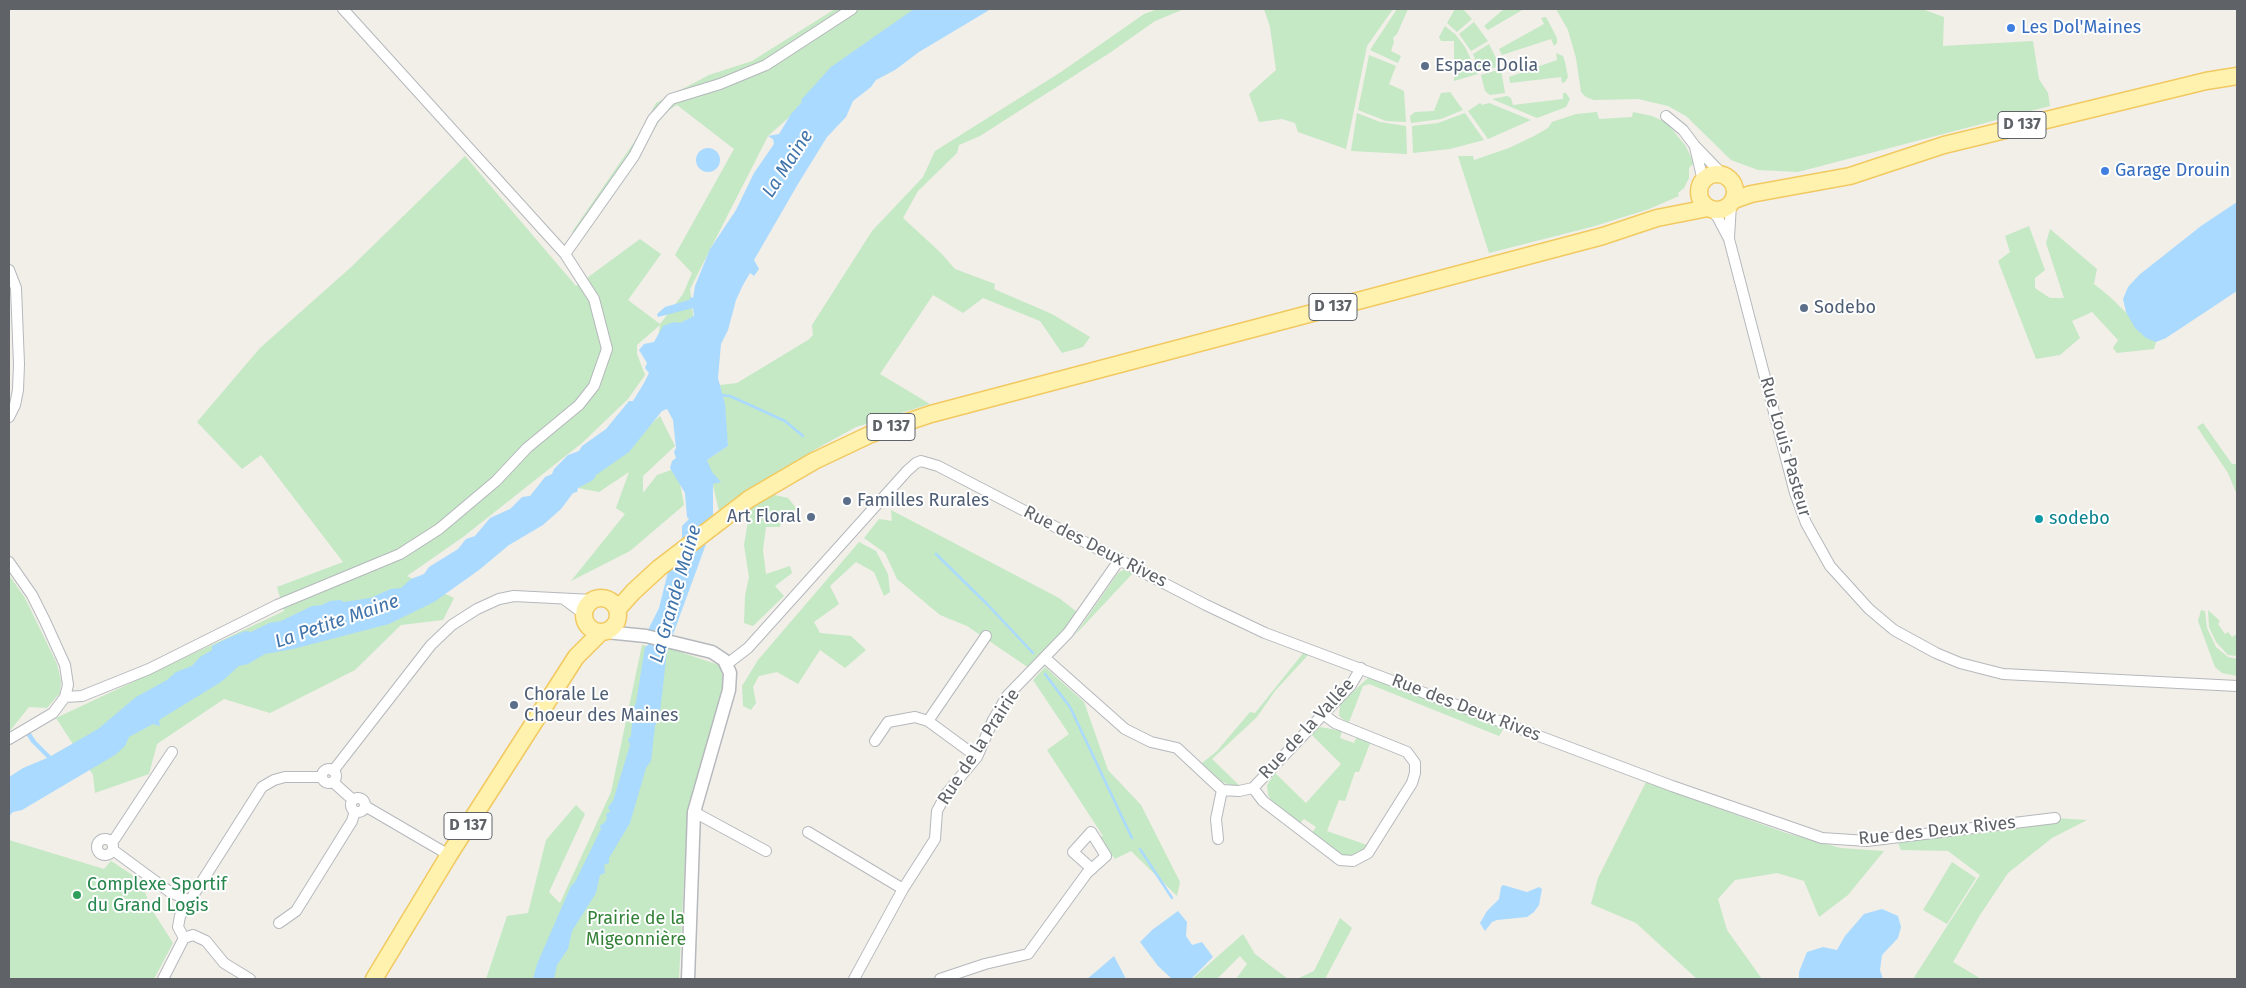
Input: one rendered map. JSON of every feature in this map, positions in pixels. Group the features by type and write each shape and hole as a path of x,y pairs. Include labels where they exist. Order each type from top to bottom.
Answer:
{"main road":[{"name":"D 137","path":"1732,202 1751,194 1809,185 1850,176 1944,145 2206,81 2237,76"},
{"path":"1712,175 1727,178 1735,190 1732,202 1722,210 1709,209 1701,200 1701,185 1712,175"},
{"name":"D 137","path":"1727,178 1809,185"},
{"name":"D 137","path":"1656,218 1701,185"},
{"name":"D 137","path":"374,979 449,855 602,617 660,568 749,499 814,461 871,434 931,414 1603,236 1656,218 1709,209"}],"street":[{"path":"65,697 82,696 149,669 277,605 400,554 439,529 496,481 527,448 579,405 594,386 607,349 594,299 565,254 343,9"},
{"path":"565,254 634,156 653,119 671,99 720,84 766,65 852,9"},
{"path":"1666,116 1683,130 1695,146 1727,178"},
{"path":"1695,146 1701,185"},
{"name":"Rue Louis Pasteur","path":"1729,239 1732,202"},
{"name":"Rue Louis Pasteur","path":"1709,209 1718,218 1729,239 1798,500 1806,523 1830,566 1869,609 1904,636 1936,653 1977,668 2023,676 2237,686"},
{"path":"9,270 16,288 19,364 18,390 15,405 9,417"},
{"name":"Rue des Deux Rives","path":"727,664 741,654 909,469 921,461 938,466 1206,605 1265,633 1672,786 1822,838 1867,841 2055,818"},
{"name":"Rue de la Prairie","path":"854,979 903,889 935,839 937,811 946,794 977,757 993,720 1007,696 1068,632 1120,559"},
{"path":"9,562 32,595 60,652 67,674 65,697 54,713 9,739"},
{"path":"333,777 431,645 452,625 477,609 499,599 514,596 565,600 602,617 630,634 674,642 712,652 727,664 731,676 729,690 694,812 688,979"},
{"path":"565,600 602,617"},
{"path":"928,721 986,636"},
{"path":"1045,658 1125,729 1151,742 1178,748 1222,790 1216,819 1218,839"},
{"name":"Rue de la Vallée","path":"1222,790 1239,791 1253,788 1351,685 1361,668"},
{"path":"1253,788 1262,801 1340,860 1353,861 1368,854 1412,783 1415,773 1415,762 1407,752 1335,723 1323,714"},
{"path":"875,741 880,731 888,722 915,717 928,721 977,757"},
{"path":"172,752 112,846 170,892 190,901"},
{"path":"184,938 178,926 180,916 262,787 274,780 285,777 322,777 326,770 352,800 351,806 360,808 449,855"},
{"path":"279,924 296,912 360,808"},
{"path":"694,812 766,851"},
{"path":"808,832 903,889"},
{"path":"940,979 985,964 1028,954 1092,869"},
{"path":"163,979 184,938 193,934 206,941 224,963 250,979"}],"green space":[{"path":"835,9 929,9 849,64 768,136 690,289 694,323 656,350 660,325 637,345 637,354 645,375 628,399 582,443 463,537 407,576 454,598 443,620 401,625 355,670 270,713 224,699 157,744 149,774 95,793 93,775 56,718 284,611 277,587 343,562 261,455 242,469 197,422 260,348 349,269 465,156 576,286 640,239 661,254 628,300 660,324 683,294 692,273 675,255 734,149 677,105 664,113 632,167 579,241 572,232 637,138 656,103 709,75 752,61"},
{"path":"1158,9 1184,9 1155,21 1111,52 980,136 959,145 957,153 918,191 903,218 941,253 955,269 995,284 994,289 1052,314 1090,337 1083,347 1062,353 1040,321 983,298 963,313 933,295 880,374 930,404 856,427 816,449 719,511 707,460 728,446 720,385 737,383 808,340 813,335 812,325 872,231 923,177 935,151 1061,72 1144,14"},
{"path":"1264,9 1393,9 1367,46 1346,149 1298,132 1295,123 1282,119 1259,122 1249,94 1276,70 1270,27"},
{"path":"1397,9 1408,9 1397,34 1393,38 1394,42 1391,51 1401,56 1398,63 1370,50"},
{"path":"1455,9 1463,9 1472,19 1457,32 1447,23"},
{"path":"1504,9 1524,9 1488,30 1484,26"},
{"path":"1556,9 1922,9 1944,17 1943,46 2033,41 2039,79 2048,93 2050,106 1798,172 1758,170 1731,160 1686,116 1668,106 1638,99 1594,100 1586,97 1581,92 1576,58 1568,30"},
{"path":"1546,17 1557,38 1557,43 1554,46 1551,39 1502,55 1499,49 1544,24 1541,18"},
{"path":"1474,22 1488,41 1471,51 1459,34"},
{"path":"1445,26 1456,35 1465,47 1478,74 1454,81 1454,41 1441,41 1439,37"},
{"path":"1489,44 1500,66 1480,72 1473,54"},
{"path":"1556,53 1563,56 1565,62 1568,77 1565,82 1562,83 1561,77 1510,83 1509,77 1557,60"},
{"path":"1369,55 1396,66 1389,84 1404,91 1406,122 1386,121 1358,110"},
{"path":"1501,69 1505,93 1490,95 1485,91 1481,75"},
{"path":"1450,92 1463,110 1441,119 1411,123 1410,116 1415,112 1434,111 1441,93"},
{"path":"1563,93 1566,93 1570,99 1566,107 1537,118 1492,99 1507,96 1511,98 1513,105 1563,99"},
{"path":"1480,103 1482,105 1489,103 1531,120 1488,139 1468,111"},
{"path":"1597,112 1599,119 1632,117 1633,112 1652,116 1667,123 1685,145 1694,163 1689,168 1689,178 1684,188 1678,193 1679,196 1649,209 1595,226 1489,253 1458,156 1473,156 1474,160 1509,148 1534,136 1548,128 1552,122 1576,114"},
{"path":"1357,113 1380,122 1406,126 1407,154 1351,151"},
{"path":"1465,113 1484,140 1450,149 1413,153 1412,126 1438,123"},
{"path":"2029,226 2045,270 2035,278 2035,288 2050,298 2064,298 2046,243 2050,229 2097,269 2094,284 2156,342 2154,349 2117,353 2113,348 2118,340 2092,312 2072,321 2080,338 2060,355 2036,359 1998,261 2010,252 2005,236"},
{"path":"660,416 675,446 643,476 643,493 657,475 677,468 684,505 630,551 571,581 625,514 616,508 629,472 599,492 578,488"},
{"path":"2203,423 2232,464 2237,464 2237,495 2228,473 2197,427"},
{"path":"770,494 788,498 798,510 783,511 780,527 766,527 763,550 766,574 790,566 792,573 775,586 784,596 753,626 744,623 745,596 749,577 744,545 750,509"},
{"path":"891,510 1059,598 1077,612 1065,630 1029,668 967,626 940,615 897,579 885,553 864,538 879,519 892,521"},
{"path":"859,542 876,551 888,574 890,592 884,596 874,572 856,562 830,586 839,604 814,622 820,633 851,636 866,650 845,668 820,650 798,684 777,672 759,676 753,687 756,703 751,710 743,706 742,686 758,660"},
{"path":"1123,570 1133,573 1074,636 1118,573"},
{"path":"9,575 25,598 57,664 61,681 60,693 47,708 29,707 9,732"},
{"path":"2201,610 2205,611 2207,628 2216,647 2228,657 2237,659 2237,676 2222,673 2215,667 2198,621"},
{"path":"2208,610 2220,621 2218,624 2225,634 2228,632 2232,637 2237,634 2237,656 2228,655 2216,642 2209,627"},
{"name":"Prairie de la Migeonnière","path":"642,645 668,650 668,648 719,665 726,686 687,818 679,979 486,979 507,916 528,913 546,840 576,805 585,814 549,892 560,903 611,792"},
{"path":"1304,652 1309,654 1275,691 1257,717 1212,759 1239,785 1230,785 1222,782 1202,763 1217,751 1250,712 1255,713"},
{"path":"1045,667 1084,702 1108,770 1141,805 1180,882 1177,896 1131,851 1115,859 1100,837 1103,836 1047,750 1069,734 1033,680"},
{"path":"1369,677 1504,728 1499,736 1369,684 1363,686 1349,722 1344,720 1339,716 1340,704"},
{"path":"1320,727 1342,731 1340,738 1354,743 1357,736 1371,741 1359,772 1355,772 1345,801 1339,800 1327,831 1367,845 1362,852 1344,856 1338,853 1312,833 1316,827 1304,819 1300,823 1271,800 1268,795 1267,785 1275,773 1306,803 1341,764 1311,734"},
{"path":"1646,782 1786,833 1841,848 1884,851 1848,895 1819,917 1804,881 1777,873 1735,880 1718,899 1727,930 1762,979 1697,979 1636,923 1591,904 1598,878"},
{"path":"2023,816 2087,820 2052,838 2008,873 1980,915 1953,962 1981,979 1913,979 1980,875 1948,851 1901,850 1894,834"},
{"name":"Complexe Sportif du Grand Logis","path":"9,840 104,869 111,861 140,880 152,910 173,943 154,979 9,979"},
{"path":"1952,862 1976,878 1947,924 1923,910"},
{"path":"1340,918 1352,928 1325,979 1297,979 1314,971"},
{"path":"1243,934 1255,954 1288,979 1236,979 1247,964 1240,956 1217,979 1192,979"}],"water":[{"path":"914,9 991,9 876,80 871,87 853,101 846,117 827,137 754,260 759,269 754,276 750,273 743,285 736,300 728,330 721,344 718,378 725,404 728,446 707,460 712,472 721,482 713,484 713,516 706,544 667,651 660,712 655,726 651,761 646,768 630,823 609,858 609,863 604,865 605,873 600,875 596,893 572,931 568,949 557,965 554,979 533,979 537,964 571,886 575,882 601,829 600,825 607,819 606,814 610,812 608,807 613,801 630,745 628,739 631,736 633,709 636,703 645,647 648,645 648,630 659,608 669,568 682,538 682,526 689,519 687,517 685,493 670,468 672,461 676,458 674,452 676,448 673,420 667,409 662,411 629,452 596,475 593,480 578,488 577,492 573,493 561,509 543,525 509,545 479,570 434,602 389,624 293,649 265,654 248,664 239,666 221,682 159,720 160,726 153,724 129,737 125,746 115,755 9,816 9,777 23,768 47,758 31,742 24,731 28,729 36,741 51,756 98,729 136,697 167,680 176,672 192,666 200,657 212,650 212,646 226,639 245,631 251,632 269,623 281,621 312,606 322,605 330,601 340,600 344,602 370,598 391,589 401,588 411,579 424,574 429,567 458,549 466,539 475,536 490,518 510,509 522,497 530,496 545,477 552,474 554,469 568,455 579,451 582,446 606,429 629,401 633,401 649,373 645,368 647,363 639,350 644,344 654,342 663,326 674,322 680,323 694,316 693,308 658,317 657,314 665,307 689,300 691,297 693,298 695,286 710,249 736,210 754,173 774,144 773,139 768,136 779,134 791,114 802,102 801,100 831,67"},
{"path":"708,148 717,151 720,160 717,169 708,172 699,169 696,160 699,151"},
{"path":"2237,202 2237,291 2166,338 2156,342 2146,338 2135,328 2126,312 2123,299 2128,287 2139,275 2201,226"},
{"path":"1503,885 1527,892 1539,887 1542,889 1539,905 1527,917 1497,920 1492,922 1485,931 1480,923 1487,911 1499,899"},
{"path":"1882,909 1898,916 1901,927 1898,938 1882,955 1880,970 1883,979 1799,979 1799,972 1807,952 1823,947 1837,950 1845,936 1864,914"},
{"path":"1178,911 1187,922 1186,936 1192,945 1202,942 1213,957 1191,979 1172,979 1158,966 1140,942 1152,930"},
{"path":"1114,956 1126,979 1087,979 1099,969"}],"waterway":[{"path":"721,395 730,396 785,421 803,436"},
{"path":"936,554 1033,653"},
{"path":"1045,674 1070,707 1132,838"},
{"path":"1140,849 1172,898"}],"place":[{"name":"Les Dol'Maines","path":"2011,28"},
{"name":"Espace Dolia","path":"1425,66"},
{"name":"Garage Drouin","path":"2105,171"},
{"name":"Sodebo","path":"1804,308"},
{"name":"Familles Rurales","path":"847,501"},
{"name":"Art Floral","path":"811,517"},
{"name":"sodebo","path":"2039,519"},
{"name":"Chorale Le Choeur des Maines","path":"514,705"},
{"name":"Complexe Sportif du Grand Logis","path":"77,895"}],"water label":[{"name":"La Maine","path":"788,164"},
{"name":"La Grande Maine","path":"676,594"},
{"name":"La Petite Maine","path":"337,622"}]}
